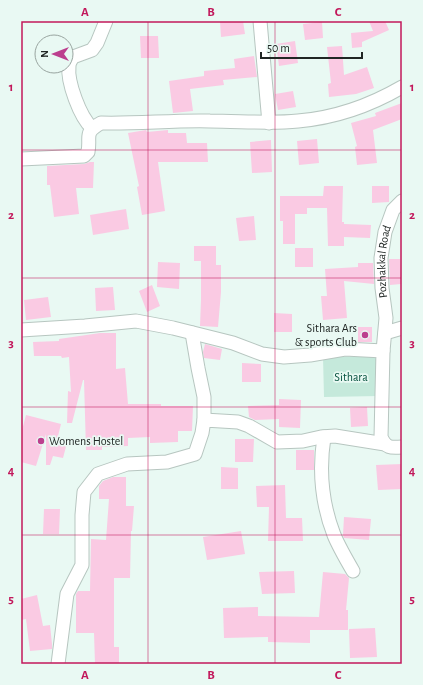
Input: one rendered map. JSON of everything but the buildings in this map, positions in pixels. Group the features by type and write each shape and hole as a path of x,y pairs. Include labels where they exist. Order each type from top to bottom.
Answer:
{"street":[{"path":"92,128 86,123 73,88 69,74 69,64 73,57 92,50 97,44 106,21"},
{"path":"260,21 269,123"},
{"path":"21,159 84,156 88,152 89,134 92,128 101,123 123,124 210,121 269,123 307,120 342,112 384,97 402,87"},
{"name":"Pozhakkal Road","path":"385,444 381,437 383,351 386,318 382,288 381,258 385,232 393,210 402,201"},
{"path":"21,330 85,326 136,320 233,343 262,354 284,356 310,355 345,349 383,351"},
{"path":"385,333 402,328"},
{"path":"58,664 67,594 82,565 82,515 84,492 98,474 128,464 167,462 195,454 202,433 204,420 204,396 192,333"},
{"path":"204,420 238,422 250,426 277,442 302,441 324,436 335,436 385,444 392,448 402,447"},
{"path":"324,436 322,452 325,505 334,536 353,570"}],"green space":[{"name":"Sithara","path":"378,356 379,396 324,397 323,357"}],"place":[{"name":"Sithara Ars & sports Club","path":"365,335"},
{"name":"Womens Hostel","path":"41,441"}]}
